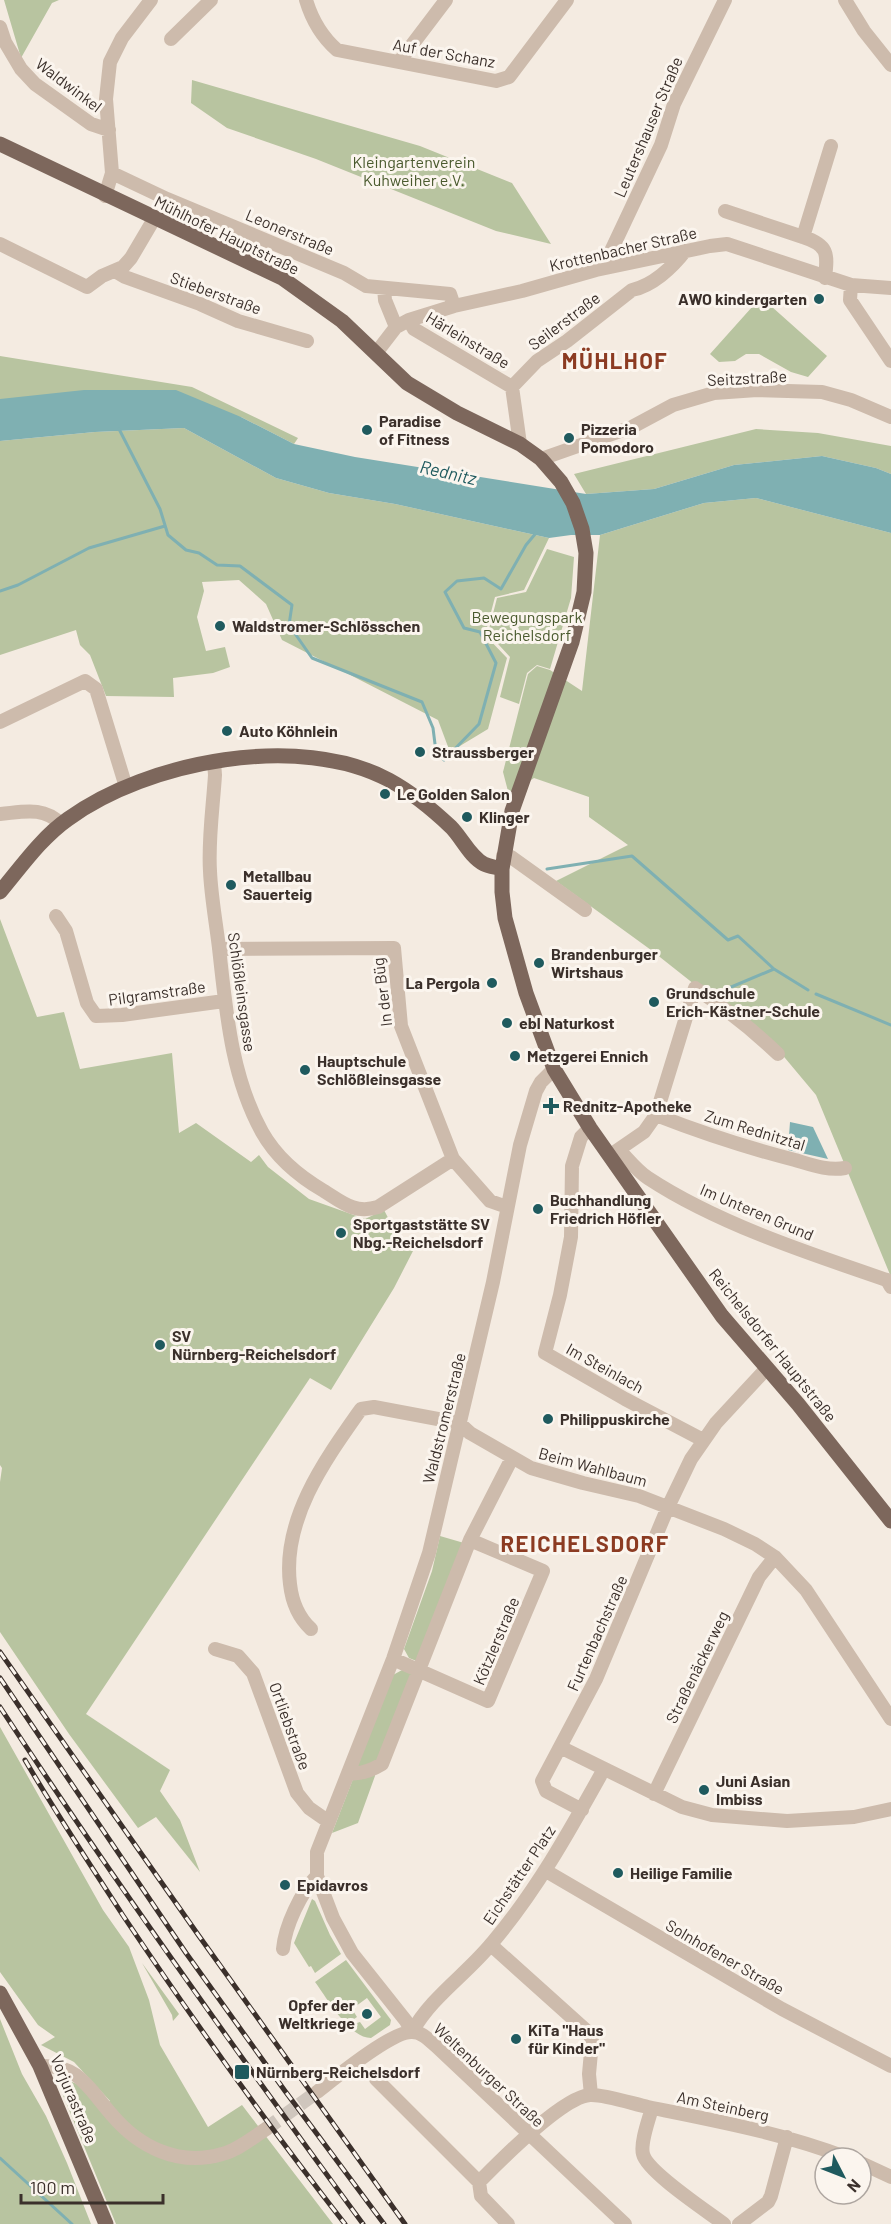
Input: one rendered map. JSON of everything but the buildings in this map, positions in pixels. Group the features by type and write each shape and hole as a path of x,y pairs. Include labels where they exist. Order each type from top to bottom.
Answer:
{"main road":[{"name":"Mühlhofer Hauptstraße","path":"0,144 105,196 282,278 342,321 407,383 422,394 520,444 546,465"},
{"name":"Reichelsdorfer Hauptstraße","path":"546,465 568,494 578,516 585,542 586,565 579,618 512,811 502,862 502,892 507,926 532,1012 554,1068 590,1128 615,1153 715,1307 891,1521"},
{"path":"0,892 47,837 88,806 126,787 174,771 266,754 300,755 325,759 371,772 404,789 430,809 453,829 479,861 502,862"},
{"name":"Vorjurastraße","path":"0,1993 40,2066 106,2224"}],"street":[{"path":"105,196 112,172 106,99 110,62 122,38 151,0"},
{"path":"171,39 212,0"},
{"name":"Auf der Schanz","path":"306,0 312,19 327,41 337,50 496,81 509,77 567,0"},
{"path":"399,62 446,0"},
{"name":"Leutershauser Straße","path":"603,268 662,145 674,104 725,0"},
{"path":"845,0 864,31 891,65"},
{"name":"Waldwinkel","path":"0,27 5,42 21,69 35,84 91,124 109,130"},
{"path":"803,237 831,146"},
{"name":"Leonerstraße","path":"112,172 167,199 344,273 366,285 450,294 454,306"},
{"path":"725,211 819,242 827,259 825,278"},
{"path":"0,244 87,287 102,276 123,267 131,258 154,219"},
{"name":"Krottenbacher Straße","path":"376,353 396,327 409,320 454,306 522,291 603,268 727,244 851,285 891,288"},
{"name":"Seilerstraße","path":"512,387 537,361 567,341 632,290 644,288 676,263 685,251"},
{"name":"Stieberstraße","path":"115,271 124,277 200,304 238,321 307,341"},
{"path":"851,285 850,300 889,356"},
{"path":"384,288 385,300 396,327"},
{"name":"Härleinstraße","path":"409,320 414,329 512,387"},
{"path":"512,387 520,444"},
{"name":"Seitzstraße","path":"546,465 632,427 673,405 714,393 757,390 822,392 851,400 891,417"},
{"path":"0,722 85,681 96,689 126,787"},
{"name":"Schlößleinsgasse","path":"214,762 210,870 224,1001 233,1052 262,1133 294,1170 351,1208 366,1211 378,1207 453,1159"},
{"path":"0,814 36,810 51,815 62,824"},
{"path":"502,862 511,857 585,910"},
{"name":"Pilgramstraße","path":"56,916 66,931 87,1003 96,1016 122,1016 224,1001"},
{"name":"In der Büg","path":"219,949 394,948 401,1026 453,1159 490,1201 507,1207"},
{"path":"615,1153 644,1132 656,1115 695,988 728,1010 778,1054"},
{"name":"Waldstromerstraße","path":"412,2032 400,2013 352,1953 333,1918 317,1876 317,1852 393,1659 429,1553 494,1282 520,1144 536,1091 554,1068"},
{"name":"Zum Rednitztal","path":"656,1115 711,1136 780,1157 833,1170 845,1168"},
{"name":"Im Steinlach","path":"590,1128 581,1137 572,1166 571,1237 560,1295 545,1353 703,1440"},
{"name":"Im Unteren Grund","path":"615,1153 646,1177 712,1214 836,1263 887,1280 891,1287"},
{"name":"Furtenbachstraße","path":"582,1810 546,1791 542,1781 604,1661 668,1507 691,1459 703,1440 767,1368"},
{"name":"Beim Wahlbaum","path":"311,1629 297,1612 290,1589 288,1564 292,1536 303,1505 329,1455 361,1409 375,1407 459,1423 470,1433 531,1468 583,1484 639,1496 740,1536 775,1557 795,1576 817,1604 891,1719"},
{"path":"348,1773 370,1771 382,1764 470,1540 512,1458"},
{"name":"Kötzlerstraße","path":"393,1659 488,1701 543,1572 470,1540"},
{"name":"Straßenäckerweg","path":"654,1794 759,1577 775,1557"},
{"name":"Ortliebstraße","path":"215,1649 238,1656 253,1673 297,1793 309,1808 329,1822"},
{"path":"560,1747 682,1807 712,1815 776,1821 854,1817 891,1809"},
{"name":"Eichstätter Platz","path":"412,2032 427,2009 491,1945 546,1871 604,1769"},
{"name":"Solnhofener Straße","path":"546,1871 773,2004 891,2066"},
{"path":"283,1949 284,1940 305,1888 317,1876"},
{"path":"479,2182 528,2134 568,2105 591,2095 589,2074 592,2041 589,2032 491,1945"},
{"name":"Weltenburger Straße","path":"317,2092 372,2051 401,2035 419,2033 625,2224"},
{"path":"40,2066 57,2066 73,2072 135,2138 173,2156 206,2158 224,2154 266,2129"},
{"path":"376,2079 479,2182 481,2196 508,2224"},
{"name":"Am Steinberg","path":"591,2095 716,2120 813,2146"},
{"name":"Am Steinberg","path":"651,2108 642,2151 645,2159 670,2184 724,2224"},
{"name":"Am Steinberg","path":"739,2224 768,2202 788,2138"},
{"path":"873,2169 891,2177"}],"green space":[{"path":"4,0 59,0 52,3 21,58"},
{"name":"Kleingartenverein Kuhweiher e.V.","path":"192,80 420,146 512,183 551,244 496,231 316,159 227,128 191,103"},
{"path":"761,297 827,356 808,377 791,372 759,354 746,354 735,361 719,362 710,354"},
{"path":"0,356 192,387 298,438 294,444 241,417 0,399"},
{"path":"184,428 276,478 329,493 395,504 549,538 524,590 495,597 485,635 507,658 488,729 450,752 438,720 282,640 266,604 239,580 202,582 204,591 197,617 206,651 225,647 230,667 213,673 173,678 174,697 106,696 90,655 80,645 76,630 0,655 0,441 95,432"},
{"path":"756,429 818,433 891,446 891,474 876,468 822,456 734,465 654,489 586,494 574,474"},
{"path":"756,498 891,533 891,1277 816,1095 780,1052 651,950 556,881 628,845 589,817 589,797 534,778 509,795 503,772 528,674 537,666 550,670 582,691 600,535 704,503"},
{"name":"Bewegungspark Reichelsdorf","path":"547,549 574,557 571,598 550,669 537,665 527,673 519,704 500,697 510,657 488,633 497,598 526,592"},
{"path":"0,919 37,1017 64,1012 80,1069 172,1053 179,1133 196,1123 251,1162 259,1155 268,1167 309,1199 365,1219 384,1210 397,1235 413,1251 394,1288 331,1390 310,1378 86,1714 170,1770 160,1791 180,1820 200,1872 156,1817 138,1828 69,1734 0,1632 0,1482 2,1468 0,1465"},
{"path":"440,1536 464,1543 419,1662 409,1658 404,1649 432,1571"},
{"path":"402,1670 414,1675 380,1761 356,1769 393,1675"},
{"path":"0,1727 103,1910 129,1947 149,2000 160,2045 208,2127 242,2105 333,2224 116,2224 60,2088 72,2082 80,2085 100,2107 110,2101 74,2062 41,2045 55,2037 38,2025 0,1972"},
{"path":"375,1773 358,1823 332,1833 353,1779"},
{"path":"312,1899 341,1954 315,1973 294,1943"},
{"path":"346,1960 391,2020 390,2025 371,2038 355,2032 339,2016 315,1982","holes":["367,1998 381,2017 365,2029 360,2022 357,2023 354,2019 357,2017 352,2009"]},
{"path":"142,1963 179,2014 173,2021 172,2015"},
{"path":"0,2019 22,2074 46,2116 67,2163 91,2224 0,2224"}],"water":[{"name":"Rednitz","path":"84,390 176,390 241,417 294,444 355,457 586,494 654,489 734,465 822,456 876,468 891,474 891,533 756,498 704,503 600,535 549,538 395,504 329,493 276,478 184,428 95,432 0,441 0,399"},
{"path":"790,1122 813,1127 828,1159 788,1150"}],"waterway":[{"path":"119,429 160,509 168,535 186,550 199,553 217,565 240,566 292,605 289,625 312,658 422,702 433,728 436,752 444,760 479,724 496,663 480,632 464,628 445,592 457,581 484,578 501,589 526,545 536,533"},
{"path":"0,591 18,585 89,548 165,526"},
{"path":"547,869 632,856 728,940 738,936 774,969 808,990"},
{"path":"717,993 774,969"},
{"path":"816,994 891,1025"},
{"path":"0,2158 72,2224"}],"tunnel":[{"path":"266,2129 317,2092"}],"railway":[{"path":"0,1652 405,2224"},
{"path":"0,1678 186,1953 384,2224"},
{"path":"0,1707 178,1968 363,2224"},
{"path":"25,1760 97,1876 176,1993 259,2110 345,2224"}],"place":[{"name":"AWO kindergarten","path":"819,299"},
{"name":"Paradise of Fitness","path":"367,430"},
{"name":"Pizzeria Pomodoro","path":"569,438"},
{"name":"Waldstromer-Schlösschen","path":"220,626"},
{"name":"Auto Köhnlein","path":"227,731"},
{"name":"Straussberger","path":"420,752"},
{"name":"Le Golden Salon","path":"385,794"},
{"name":"Klinger","path":"467,817"},
{"name":"Metallbau Sauerteig","path":"231,885"},
{"name":"Brandenburger Wirtshaus","path":"539,963"},
{"name":"La Pergola","path":"492,983"},
{"name":"Grundschule Erich-Kästner-Schule","path":"654,1002"},
{"name":"ebl Naturkost","path":"507,1023"},
{"name":"Metzgerei Ennich","path":"515,1056"},
{"name":"Hauptschule Schlößleinsgasse","path":"305,1070"},
{"name":"Rednitz-Apotheke","path":"551,1106"},
{"name":"Buchhandlung Friedrich Höfler","path":"538,1209"},
{"name":"Sportgaststätte SV Nbg.-Reichelsdorf","path":"341,1233"},
{"name":"SV Nürnberg-Reichelsdorf","path":"160,1345"},
{"name":"Philippuskirche","path":"548,1419"},
{"name":"Juni Asian Imbiss","path":"704,1790"},
{"name":"Heilige Familie","path":"618,1873"},
{"name":"Epidavros","path":"285,1885"},
{"name":"Opfer der Weltkriege","path":"367,2014"},
{"name":"KiTa \"Haus für Kinder\"","path":"516,2039"},
{"name":"Nürnberg-Reichelsdorf","path":"242,2072"}],"district":[{"name":"MÜHLHOF","path":"615,361"},
{"name":"REICHELSDORF","path":"585,1544"}]}
